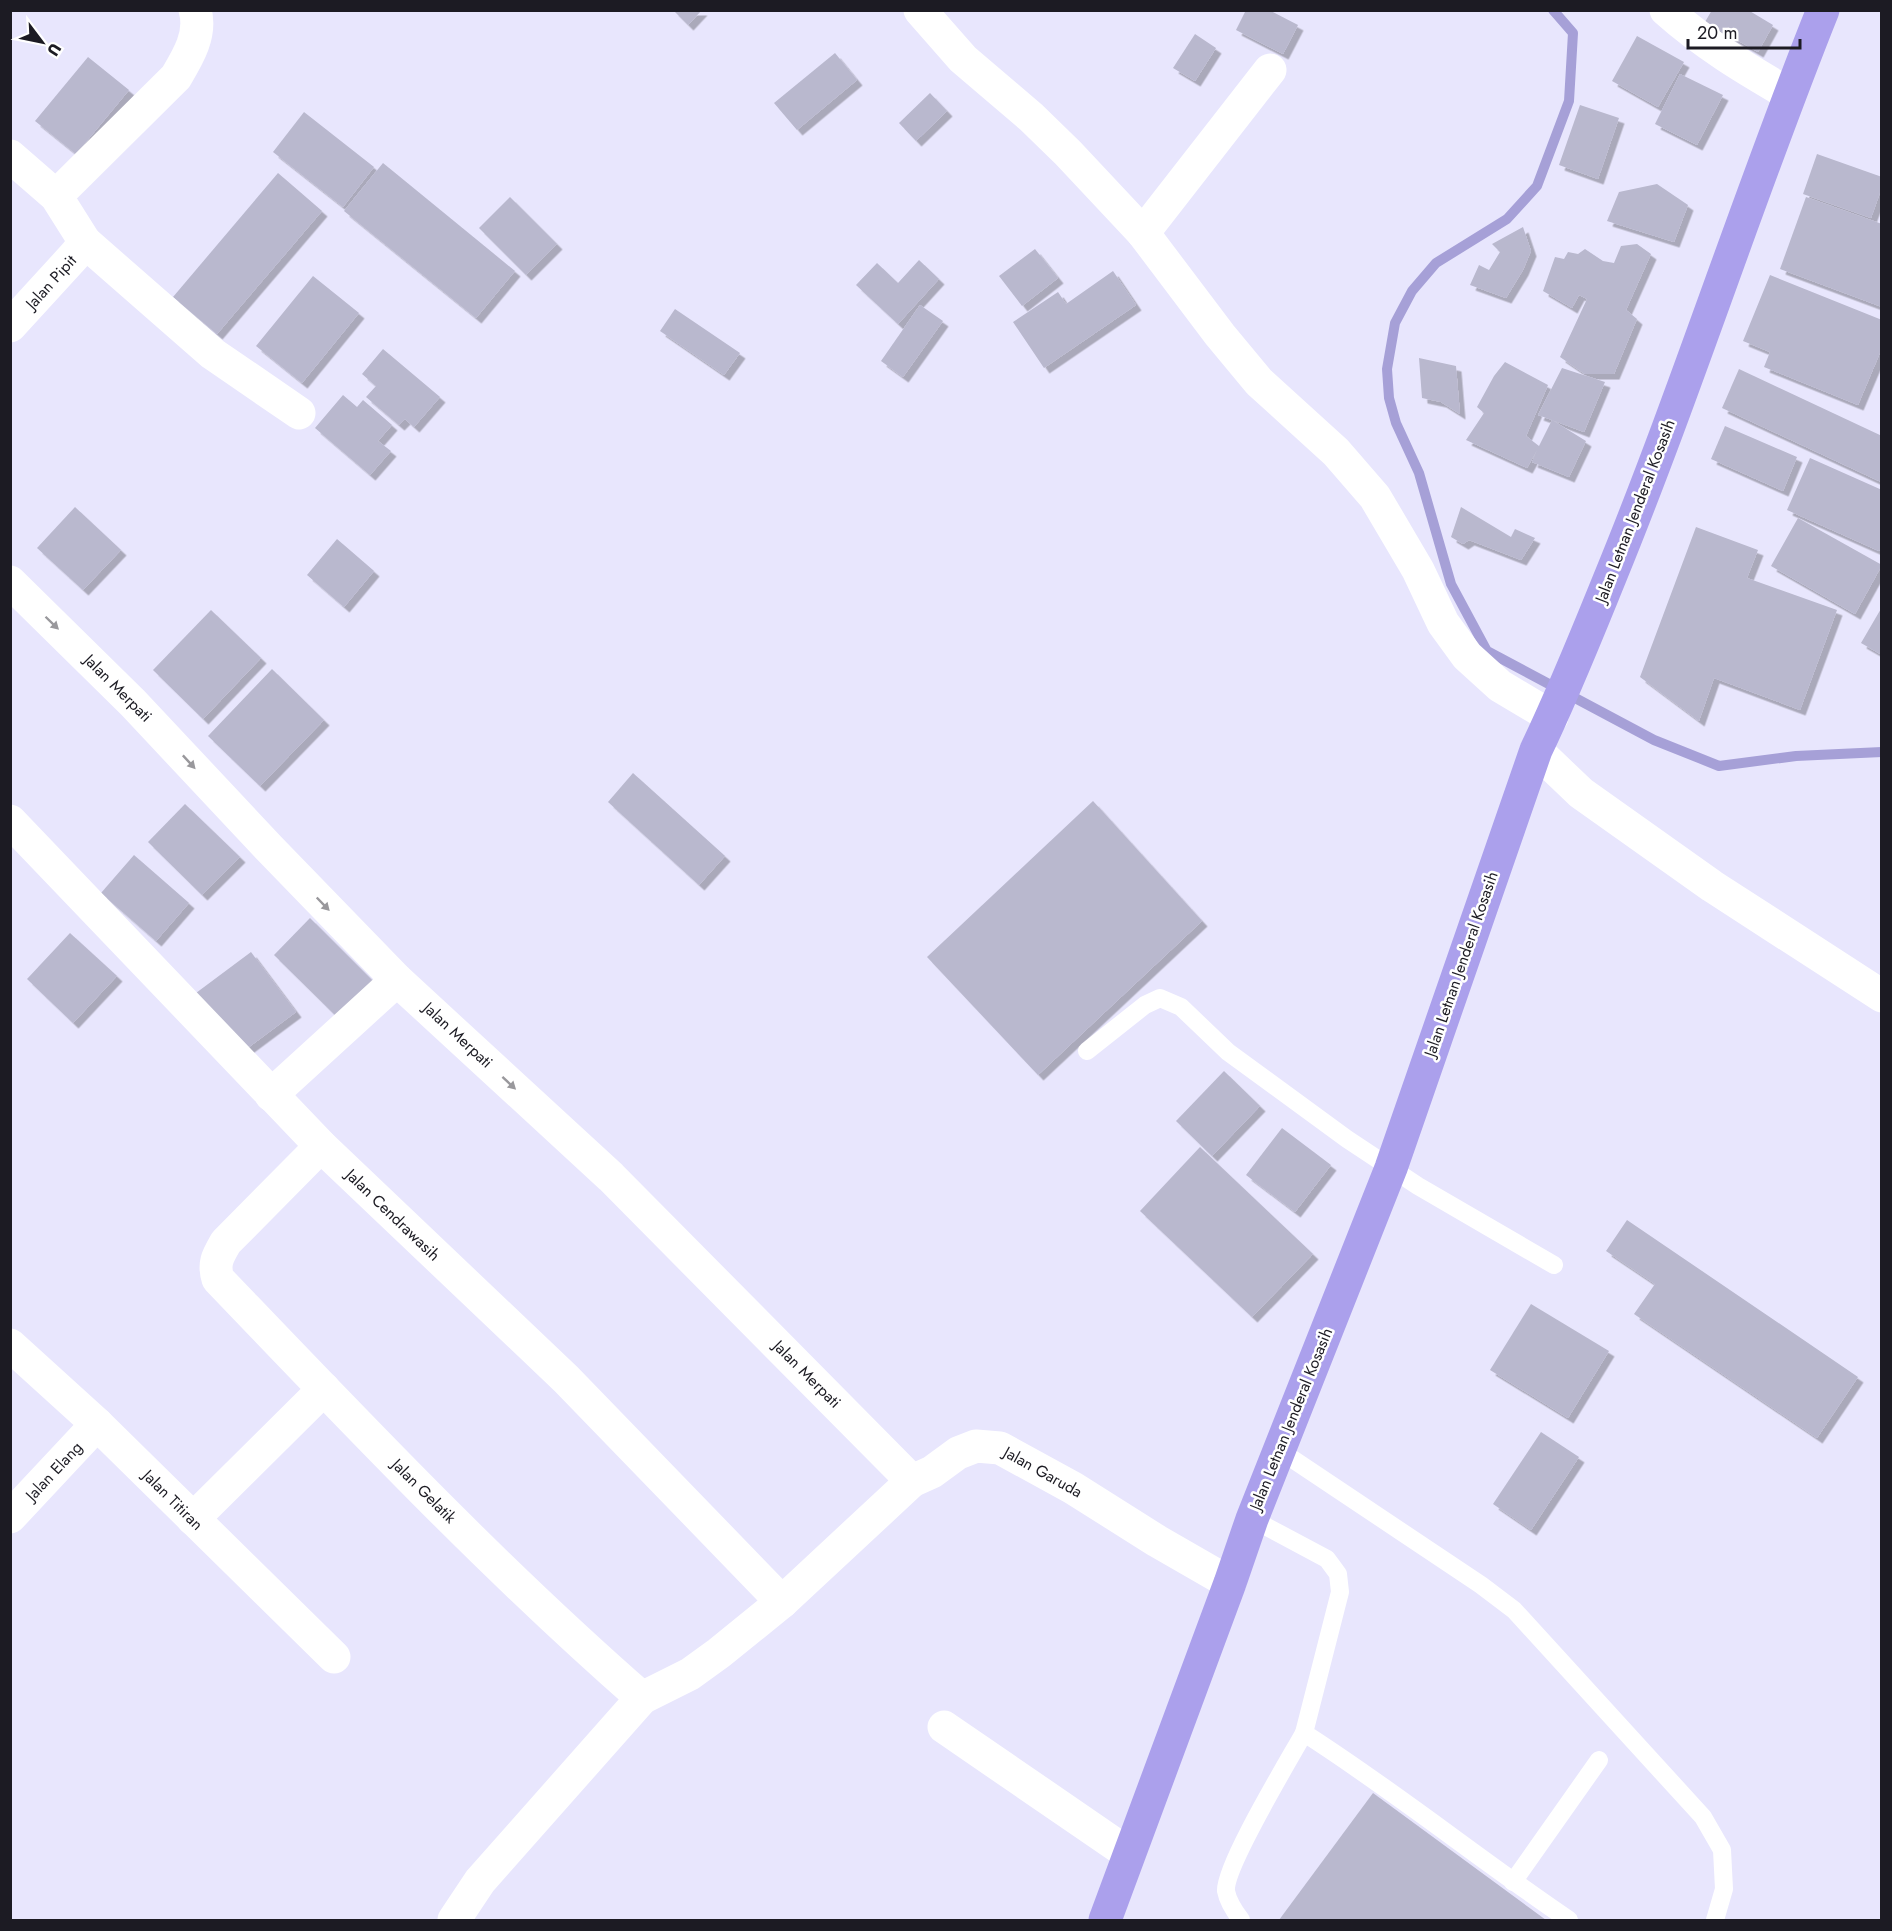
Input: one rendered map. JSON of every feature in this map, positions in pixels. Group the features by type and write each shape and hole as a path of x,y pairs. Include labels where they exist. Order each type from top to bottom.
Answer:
{"highway":[{"name":"Jalan Letnan Jenderal Kosasih","path":"1106,1920 1252,1519 1391,1168 1536,750 1577,659 1642,498 1823,10"}],"street":[{"path":"56,196 176,77 185,63 196,36 195,10"},
{"path":"920,10 963,59 1031,117 1143,233 1220,336 1259,382 1336,452 1375,497 1418,570 1443,623 1467,656 1500,686 1556,707"},
{"path":"1666,10 1686,28 1732,61 1790,94"},
{"path":"1143,233 1270,70"},
{"name":"Jalan Pipit","path":"10,156 56,196 85,242 10,326"},
{"path":"85,242 213,354 299,413"},
{"name":"Jalan Merpati","path":"10,582 133,703 397,980 611,1177 912,1481"},
{"path":"1536,750 1581,793 1703,880 1881,996"},
{"name":"Jalan Cendrawasih","path":"10,821 321,1146 566,1379 782,1602"},
{"path":"271,1095 397,980"},
{"name":"Jalan Gelatik","path":"321,1146 226,1242 216,1258 215,1269 218,1279 516,1583 569,1634 642,1698"},
{"name":"Jalan Titiran","path":"10,1346 97,1424 334,1657"},
{"path":"193,1519 324,1389"},
{"name":"Jalan Elang","path":"10,1517 97,1424"},
{"name":"Jalan Garuda","path":"782,1602 912,1481 932,1472 958,1453 976,1446 1000,1448 1073,1488 1157,1541 1230,1583"},
{"path":"454,1920 480,1881 642,1698 690,1674 782,1602"},
{"path":"944,1727 1129,1854"}],"lane":[{"path":"1088,1051 1152,1001 1160,998 1169,1001 1181,1007 1227,1052 1347,1139 1418,1186 1554,1265"},
{"path":"1279,1450 1481,1585 1514,1610 1703,1817 1722,1850 1725,1889 1715,1920"},
{"path":"1241,1920 1232,1908 1226,1890 1231,1873 1249,1831 1304,1733 1340,1592 1338,1574 1327,1558 1252,1519"},
{"path":"1304,1733 1345,1759 1513,1882 1569,1920"},
{"path":"1513,1882 1599,1760"}],"building":[{"path":"673,10 702,10 688,25"},
{"path":"1246,10 1269,10 1298,25 1283,54 1236,30"},
{"path":"1712,10 1748,10 1773,25 1758,52 1705,22"},
{"path":"1195,34 1216,48 1195,81 1173,68"},
{"path":"1637,36 1684,62 1658,107 1612,81"},
{"path":"835,53 857,80 797,130 774,103"},
{"path":"88,57 129,90 76,154 35,121"},
{"path":"1680,74 1723,95 1697,145 1655,124"},
{"path":"930,93 947,111 916,141 899,123"},
{"path":"1580,105 1619,118 1598,179 1559,165"},
{"path":"304,112 374,167 343,207 273,152"},
{"path":"1817,154 1882,177 1882,187 1871,218 1803,194"},
{"path":"383,163 515,271 476,318 344,211"},
{"path":"278,173 322,211 217,334 173,297"},
{"path":"1657,184 1688,205 1674,242 1607,221 1619,192"},
{"path":"510,197 557,244 526,275 479,228"},
{"path":"1806,197 1882,224 1882,307 1780,269"},
{"path":"1523,227 1531,251 1523,270 1506,298 1470,285 1479,265 1489,270 1500,252 1492,244"},
{"path":"1637,244 1651,254 1626,310 1637,319 1614,374 1585,374 1560,357 1587,299 1579,295 1572,308 1543,291 1555,257 1564,259 1568,252 1578,254 1585,249 1603,261 1614,263 1621,246"},
{"path":"1035,249 1058,278 1022,306 999,276"},
{"path":"919,260 939,279 898,324 856,285 877,263 898,283"},
{"path":"1113,271 1136,305 1044,368 1013,322 1058,292 1066,304"},
{"path":"1770,275 1882,320 1882,348 1858,405 1764,367 1770,352 1743,341"},
{"path":"313,276 359,313 302,383 256,346"},
{"path":"920,305 943,321 903,377 881,361"},
{"path":"675,309 740,353 724,375 660,331"},
{"path":"383,349 440,397 414,427 405,419 399,425 366,397 376,386 362,374"},
{"path":"1419,358 1456,366 1460,414 1441,402 1422,398"},
{"path":"1505,362 1548,385 1526,436 1539,446 1552,420 1586,441 1569,477 1532,462 1537,450 1527,468 1466,440 1484,413 1477,407 1494,376"},
{"path":"1562,368 1605,382 1584,432 1538,415"},
{"path":"1739,369 1882,436 1881,482 1722,408"},
{"path":"343,395 357,407 363,400 392,425 378,441 391,451 370,475 315,428"},
{"path":"1725,426 1797,457 1783,491 1711,459"},
{"path":"1810,458 1882,490 1882,546 1879,551 1787,510"},
{"path":"75,507 121,550 83,590 37,548"},
{"path":"1461,507 1511,537 1515,529 1535,538 1521,560 1469,540 1463,544 1451,537"},
{"path":"1798,518 1882,565 1855,614 1771,566"},
{"path":"1696,527 1758,550 1747,578 1837,610 1800,710 1714,678 1699,721 1640,677"},
{"path":"337,539 374,571 344,607 307,575"},
{"path":"1882,607 1882,655 1861,643"},
{"path":"211,610 261,658 203,719 153,670"},
{"path":"272,669 324,720 260,786 208,736"},
{"path":"633,773 725,856 699,885 608,802"},
{"path":"1093,801 1202,921 1038,1075 927,957"},
{"path":"185,804 240,857 202,895 148,842"},
{"path":"134,855 189,903 156,941 101,893"},
{"path":"310,918 372,980 336,1016 274,955"},
{"path":"70,933 117,976 73,1023 27,979"},
{"path":"251,952 296,1012 241,1053 196,993"},
{"path":"1224,1071 1260,1106 1212,1156 1176,1121"},
{"path":"1282,1128 1331,1165 1295,1212 1246,1175"},
{"path":"1200,1147 1313,1254 1252,1317 1140,1211"},
{"path":"1627,1220 1858,1377 1817,1438 1634,1314 1655,1284 1606,1251"},
{"path":"1531,1304 1609,1351 1568,1418 1490,1370"},
{"path":"1541,1432 1579,1457 1531,1530 1493,1504"},
{"path":"1373,1793 1546,1920 1279,1920"}],"waterway":[{"path":"1553,10 1573,33 1569,101 1537,186 1507,219 1436,263 1412,291 1395,323 1387,369 1389,398 1396,423 1419,473 1451,584 1487,651 1654,740 1719,766 1796,756 1882,752"}]}
